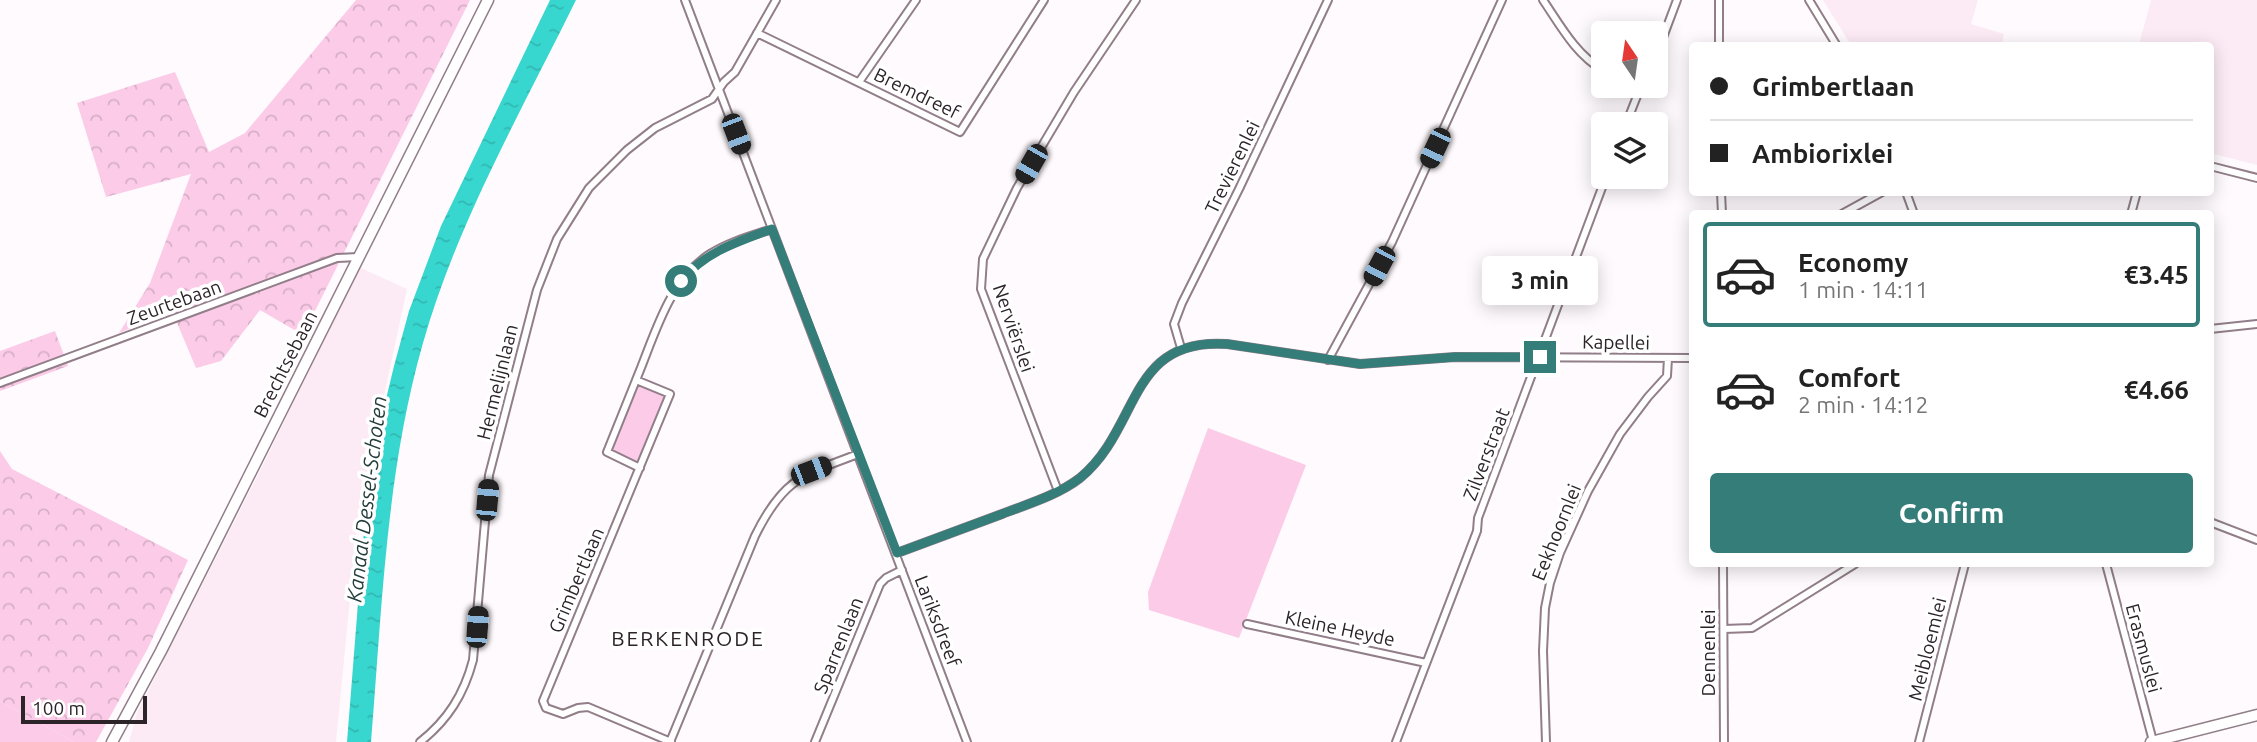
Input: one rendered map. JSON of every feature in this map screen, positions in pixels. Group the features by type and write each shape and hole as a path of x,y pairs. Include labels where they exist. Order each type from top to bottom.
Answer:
{"main road":[{"name":"Brechtsebaan","path":"112,742 488,0"},
{"path":"2152,742 2257,715"}],"street":[{"name":"Lariksdreef","path":"685,0 967,742"},
{"path":"719,92 724,82 735,72 776,0"},
{"path":"859,82 916,0"},
{"name":"Bremdreef","path":"757,33 960,132 1044,0"},
{"name":"Nerviërslei","path":"1058,491 981,289 983,259 1017,188 1074,92 1136,0"},
{"name":"Trevierenlei","path":"1181,348 1174,324 1182,303 1240,189 1328,0"},
{"path":"1328,360 1392,242 1502,0"},
{"path":"1542,0 1591,64"},
{"path":"1668,24 1677,0"},
{"path":"1719,0 1719,42"},
{"path":"1809,0 1835,42"},
{"name":"Hermelijnlaan","path":"420,742 441,724 457,704 473,660 489,475 537,290 557,239 589,188 627,150 655,128 712,99 719,92"},
{"path":"2214,167 2257,178"},
{"name":"Zilverstraat","path":"1396,742 1478,531 1478,518 1602,189"},
{"path":"1849,210 1875,196"},
{"path":"640,468 607,452 668,302 688,272 713,252 772,229"},
{"name":"Zeurtebaan","path":"0,383 337,258 359,257"},
{"path":"2214,329 2257,324"},
{"name":"Kapellei","path":"1181,348 1208,342 1360,364 1455,357 1689,358"},
{"path":"897,553 1058,491 1078,479 1094,465 1110,444 1149,372 1181,348"},
{"name":"Eekhoornlei","path":"1546,742 1543,651 1545,608 1550,583 1560,553 1588,492 1620,434 1667,376 1668,358"},
{"name":"Grimbertlaan","path":"636,380 670,394 543,704 546,708 563,714 588,707 671,742"},
{"path":"671,742 755,536 770,506 783,491 806,474 858,454"},
{"path":"2214,524 2257,540"},
{"name":"Dennenlei","path":"1723,567 1724,742"},
{"path":"1724,629 1752,628 1850,567"},
{"name":"Meibloemlei","path":"1919,742 1964,567"},
{"name":"Erasmuslei","path":"2107,567 2152,742"},
{"name":"Sparrenlaan","path":"815,742 880,584 902,570"},
{"name":"Kleine Heyde","path":"1247,624 1426,663"}],"shaded area":[{"path":"1823,0 1978,0 1971,24 2004,34 2003,42 1849,42"},
{"path":"2151,0 2257,0 2257,165 2214,154 2214,42 2140,42"},
{"path":"359,267 407,289 358,516 336,742 129,742 137,713 263,465"}],"green space":[{"path":"356,0 470,0 303,335 260,310 221,361 196,368 172,311 119,333 150,283 191,174 106,197 77,103 175,72 209,152 245,133"},
{"path":"55,331 68,366 0,391 0,351"},
{"path":"639,384 665,395 665,399 636,463 610,449"},
{"path":"1208,428 1306,465 1239,638 1149,610 1148,592"},
{"path":"0,451 12,469 188,560 148,648 96,742 74,742 0,701"},
{"path":"0,701 74,742 0,742"}],"water":[{"path":"550,0 576,0 472,211 437,298 423,343 393,491 371,742 347,742 363,540 379,428 409,311 441,226"}],"district":[{"name":"BERKENRODE","path":"688,639"}],"route":[{"path":"681,281 713,252 772,229 897,553 1020,507 1058,491 1078,479 1094,465 1110,444 1149,372 1181,348 1208,342 1360,364 1455,357 1540,357"}],"water label":[{"name":"Kanaal Dessel-Schoten","path":"367,499"}]}
